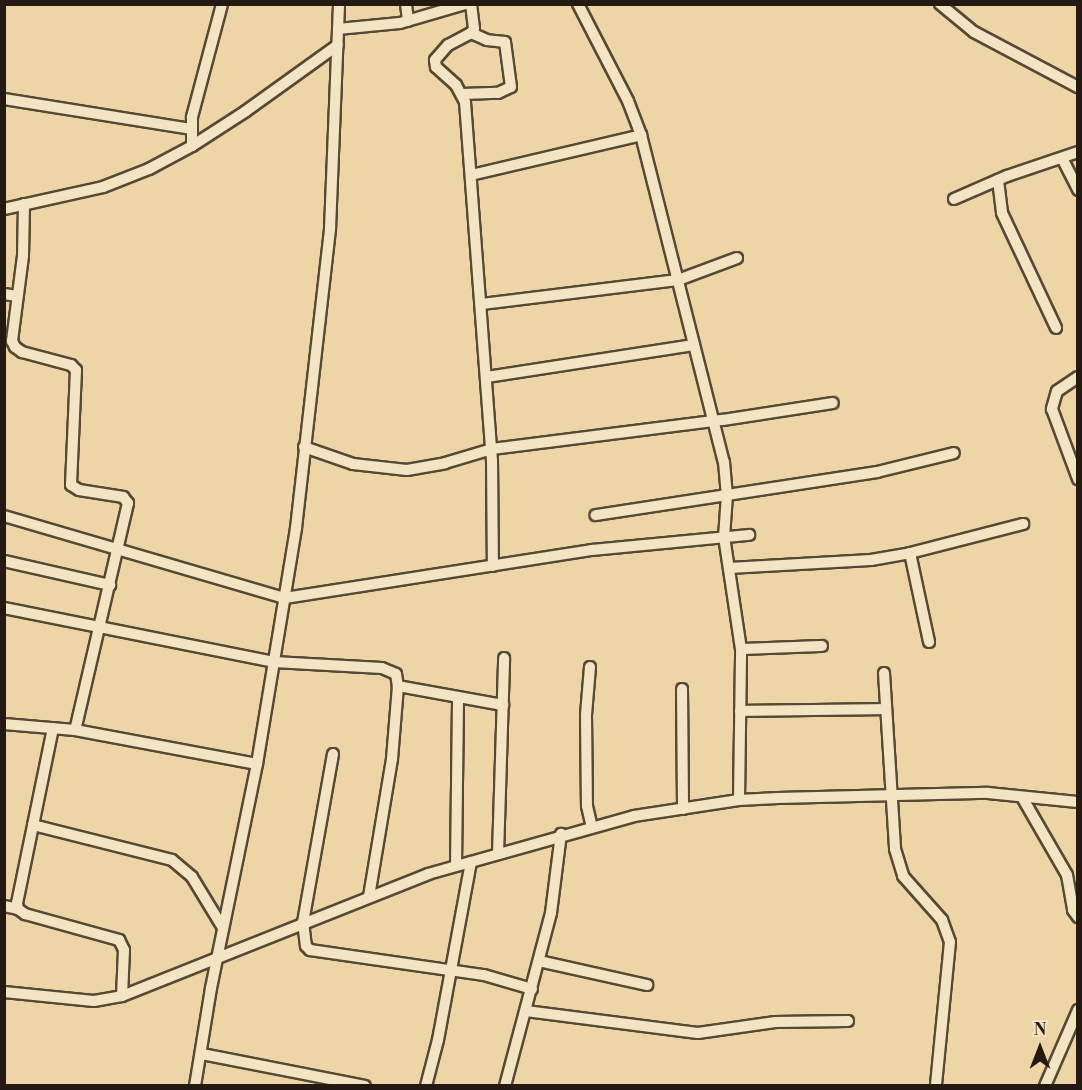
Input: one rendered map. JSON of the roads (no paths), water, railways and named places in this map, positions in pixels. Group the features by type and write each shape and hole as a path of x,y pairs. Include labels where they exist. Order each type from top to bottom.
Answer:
{"street":[{"path":"198,1084 217,959 257,764 296,528 330,230 339,4"},
{"path":"406,4 408,21"},
{"path":"471,4 474,22 471,33 448,45 435,60 436,67 462,94 482,304 492,449 493,566"},
{"path":"578,4 628,101 641,135 724,462 727,495 724,537 741,649 739,800"},
{"path":"940,4 975,32 1077,87"},
{"path":"192,146 190,129 220,5"},
{"path":"338,29 408,21 464,5"},
{"path":"462,94 498,93 511,87 505,42 487,40 471,33"},
{"path":"4,209 103,187 127,179 192,146 338,45"},
{"path":"4,99 190,129"},
{"path":"471,175 641,135"},
{"path":"954,199 998,180 1077,152"},
{"path":"1062,158 1077,190"},
{"path":"998,180 1002,213 1056,328"},
{"path":"24,204 23,256 12,330 15,347 76,369 71,485 79,490 123,497 127,500 110,585 75,730"},
{"path":"482,304 678,280 737,258"},
{"path":"4,294 17,296"},
{"path":"487,377 694,345"},
{"path":"1077,377 1058,391 1052,408 1077,479"},
{"path":"304,447 353,464 407,470 445,463 492,449 714,421 832,403"},
{"path":"596,515 877,472 954,453"},
{"path":"4,516 285,598 592,550 749,535"},
{"path":"729,568 871,560 910,553 1023,524"},
{"path":"910,553 928,642"},
{"path":"4,561 110,585"},
{"path":"4,608 274,662 382,668 396,674 398,686 387,798 369,897"},
{"path":"741,649 822,646"},
{"path":"498,854 504,658"},
{"path":"590,667 586,715 587,806 592,827"},
{"path":"884,673 895,849 903,876 942,920 950,942 936,1086"},
{"path":"398,686 503,705"},
{"path":"682,689 683,808"},
{"path":"456,866 458,697"},
{"path":"740,711 886,709"},
{"path":"4,724 75,730 257,764"},
{"path":"18,909 17,903 53,728"},
{"path":"333,754 303,922 303,940 310,950 484,975 532,989"},
{"path":"4,992 94,1001 122,996 303,922 456,866 561,834 634,816 739,800 892,795 988,793 1077,802"},
{"path":"1023,797 1067,875 1073,910 1077,917"},
{"path":"33,825 172,860 192,877 223,928"},
{"path":"505,1086 551,913 561,834"},
{"path":"426,1086 471,862"},
{"path":"4,906 119,940 124,950 122,996"},
{"path":"539,961 647,985"},
{"path":"1045,1086 1077,1010"},
{"path":"526,1011 698,1033 775,1022 848,1021"},
{"path":"201,1054 365,1086"}]}
